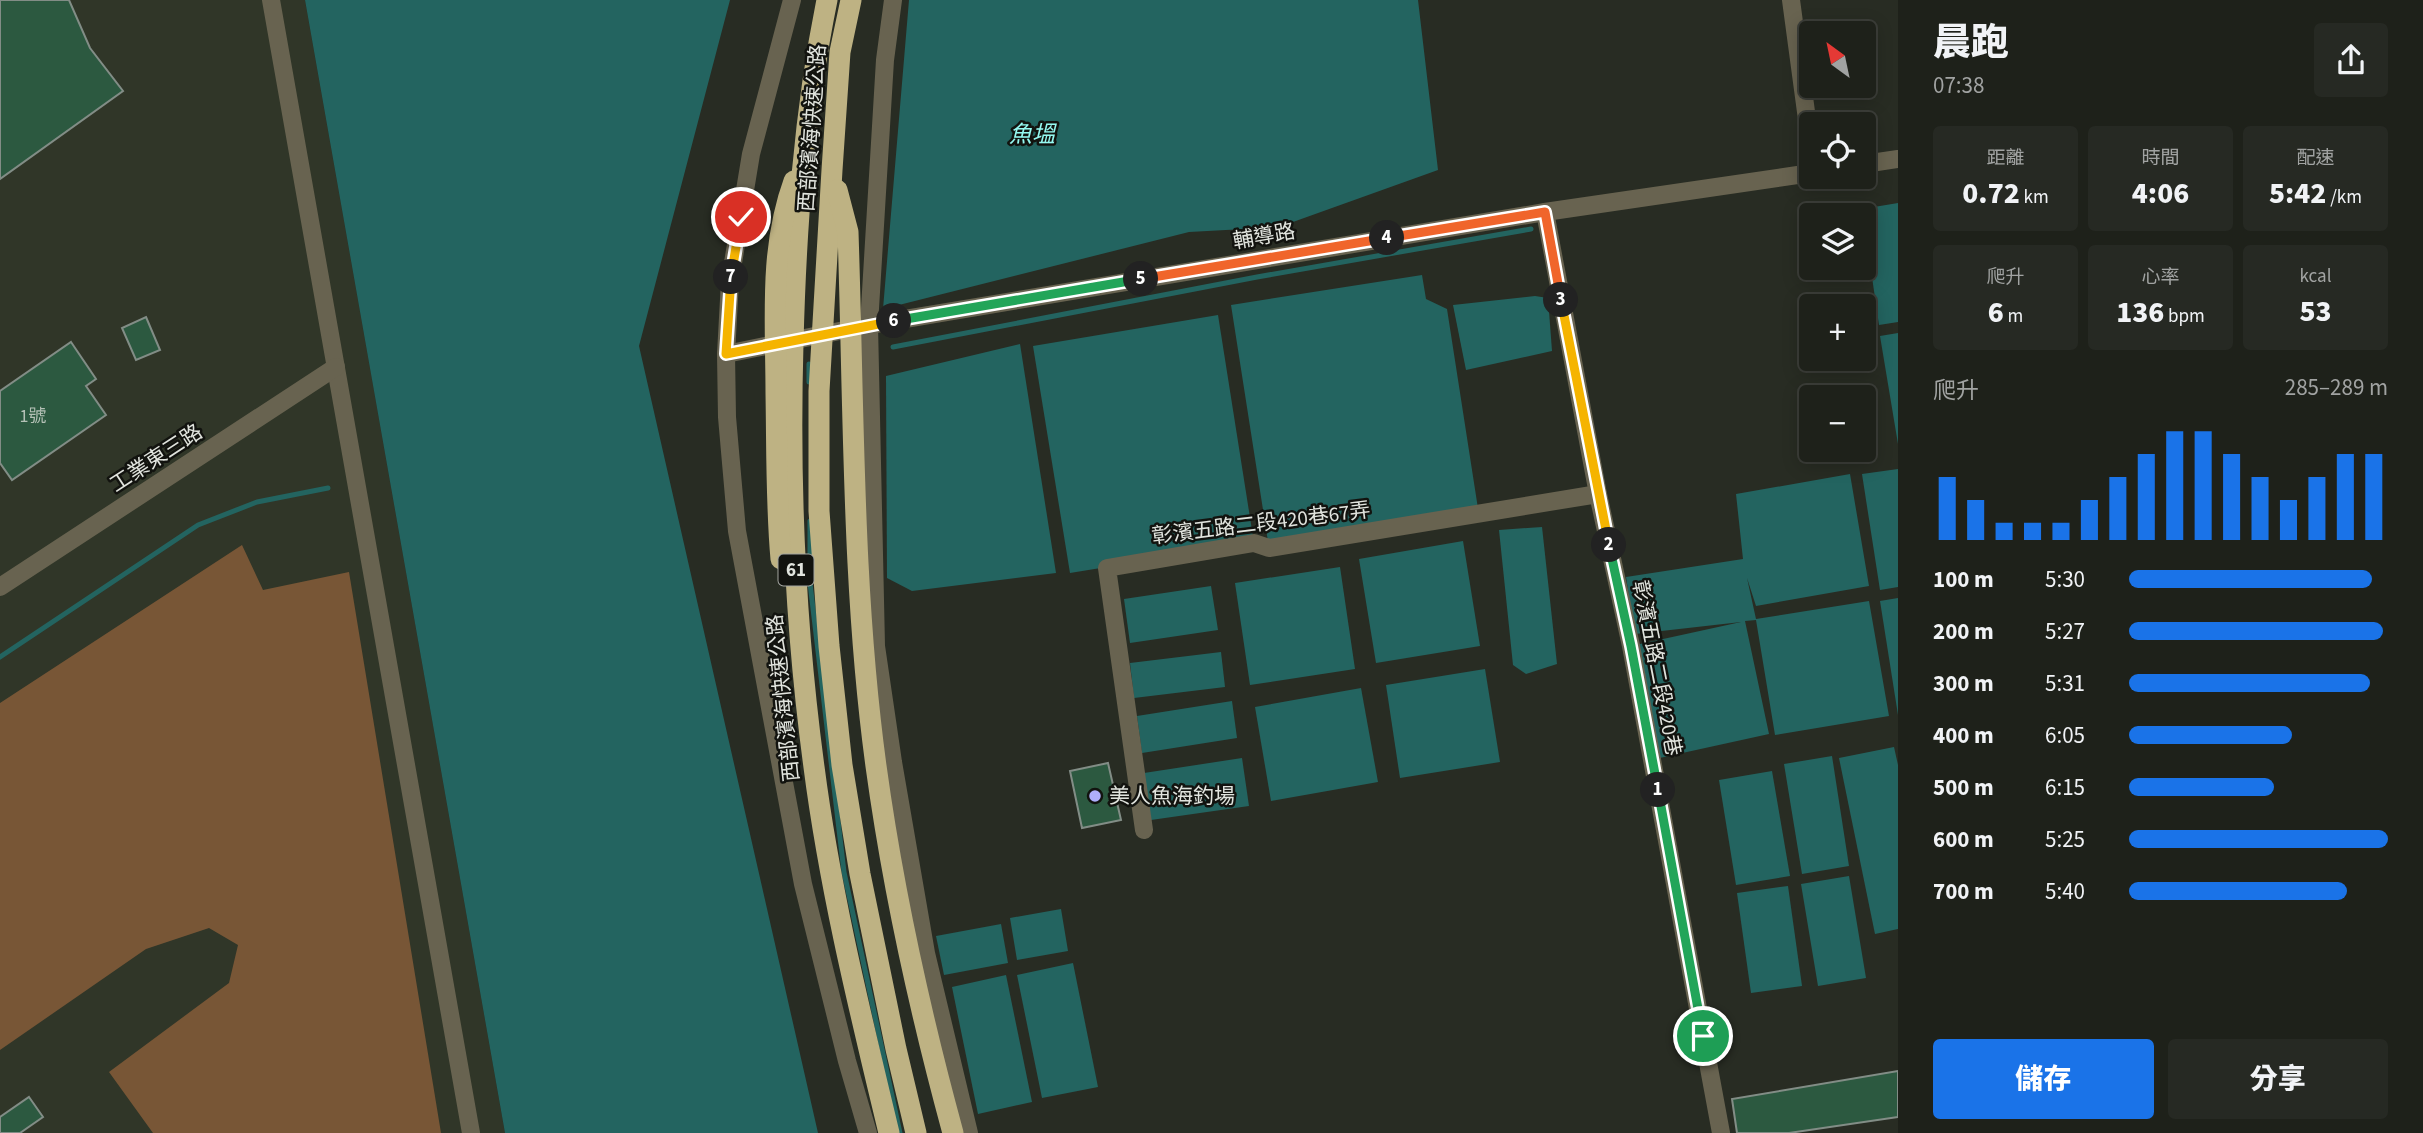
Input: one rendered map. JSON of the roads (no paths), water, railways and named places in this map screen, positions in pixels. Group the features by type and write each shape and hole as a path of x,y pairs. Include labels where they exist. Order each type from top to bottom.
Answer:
{"highway":[{"name":"西部濱海快速公路","path":"827,0 802,160 794,278 792,513 814,768 847,959 889,1133"},
{"name":"西部濱海快速公路","path":"851,0 840,52 832,170 819,391 819,511 829,646 842,765 860,874 916,1133"},
{"path":"802,160 784,209 775,274 776,512 807,799 838,968 883,1133"},
{"path":"832,170 848,232 863,634 876,766 909,957 953,1133"}],"street":[{"path":"271,0 471,1133"},
{"path":"792,0 751,154 730,281 726,354 727,417 739,545 803,884 867,1133"},
{"path":"893,0 885,60 869,325 876,646 926,953 969,1133"},
{"path":"1791,0 1806,112"},
{"path":"1876,162 1898,159"},
{"name":"輔導路","path":"726,354 869,325 1545,212 1799,175"},
{"name":"彰濱五路二段420巷","path":"1545,212 1598,494 1631,646 1721,1133"},
{"name":"工業東三路","path":"2,581 336,367"},
{"name":"彰濱五路二段420巷67弄","path":"1144,830 1107,568 1254,543 1269,548 1598,494"}],"water":[{"path":"305,0 730,0 639,346 818,1133 505,1133"},
{"name":"魚塭","path":"909,0 1418,0 1438,170 1279,227 1189,232 883,309"},
{"path":"1898,203 1898,322 1879,325 1872,280 1876,280 1876,207"},
{"path":"1422,275 1426,299 1447,309 1479,515 1269,548 1231,305"},
{"path":"1535,296 1548,298 1552,351 1466,370 1453,305"},
{"path":"1218,315 1254,543 1070,573 1033,346"},
{"path":"1898,333 1898,444 1880,336"},
{"path":"1020,344 1056,573 912,591 887,578 886,376"},
{"path":"1898,469 1898,587 1880,590 1862,474"},
{"path":"1850,474 1869,586 1756,606 1747,578 1756,619 1869,601 1889,716 1775,735 1756,620 1745,621 1769,734 1655,759 1631,646 1741,622 1635,634 1626,577 1743,559 1736,494"},
{"path":"1542,527 1557,664 1526,674 1513,665 1499,530"},
{"path":"1463,541 1480,646 1376,663 1359,559"},
{"path":"1340,567 1355,669 1250,685 1235,583"},
{"path":"1211,586 1218,630 1130,643 1124,599"},
{"path":"1898,598 1898,715 1880,601"},
{"path":"1221,652 1225,687 1134,698 1130,663"},
{"path":"1485,669 1500,762 1400,778 1386,685"},
{"path":"1361,688 1378,782 1271,801 1255,707"},
{"path":"1232,701 1237,738 1142,753 1137,716"},
{"path":"1894,747 1898,765 1898,929 1875,934 1839,758"},
{"path":"1832,756 1849,866 1802,874 1784,764"},
{"path":"1242,758 1249,806 1151,820 1144,773"},
{"path":"1772,771 1790,876 1736,885 1719,780"},
{"path":"1849,876 1866,978 1818,986 1801,884"},
{"path":"1788,886 1802,986 1751,993 1737,893"},
{"path":"1061,909 1068,951 1017,960 1010,918"},
{"path":"1001,924 1008,963 944,975 936,936"},
{"path":"1073,963 1098,1087 1042,1098 1017,975"},
{"path":"1006,975 1032,1102 978,1114 952,987"}],"waterway":[{"path":"893,347 1257,277 1531,229"},
{"path":"809,364 809,382"},
{"path":"0,657 198,525 257,502 328,488"},
{"path":"810,521 810,583 844,872 900,1133"}],"place":[{"name":"美人魚海釣場","path":"1095,796"}]}
